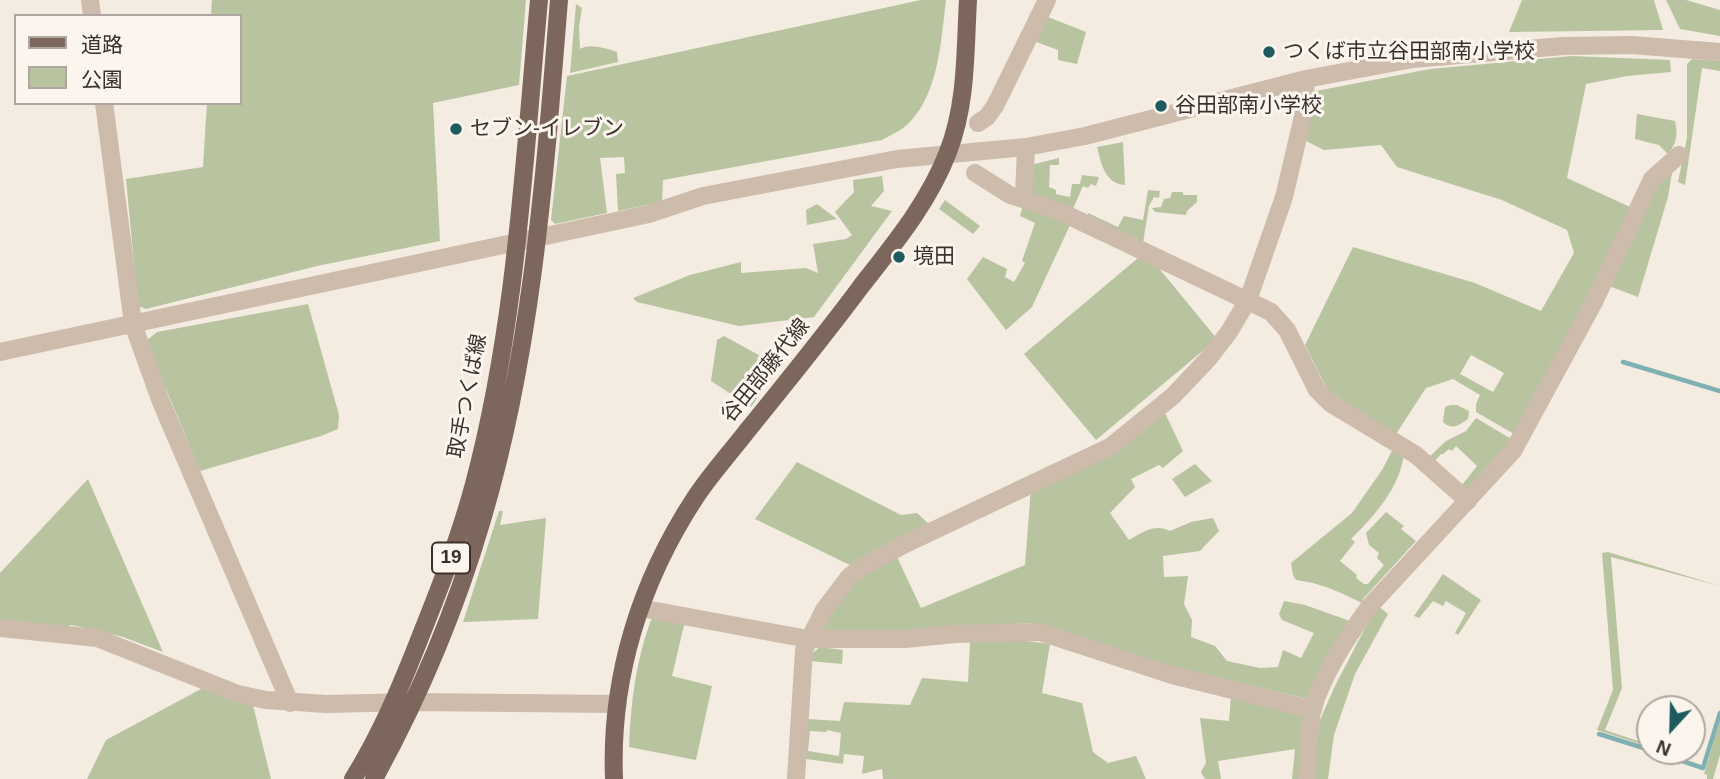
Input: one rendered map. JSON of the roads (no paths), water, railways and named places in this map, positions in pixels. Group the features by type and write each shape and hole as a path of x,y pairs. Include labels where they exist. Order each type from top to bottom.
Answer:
{"main road":[{"name":"取手つくば線","path":"354,779 393,702 441,586 474,484 501,359 517,243 540,0"},
{"name":"取手つくば線","path":"374,779 413,702 458,593 491,487 517,364 537,238 559,0"},
{"name":"谷田部藤代線","path":"614,779 616,704 624,661 640,608 666,547 697,495 887,253 924,201 948,153 957,125 963,85 968,0"}],"street":[{"path":"978,123 987,117 995,106 1047,0"},
{"path":"0,352 649,215 703,196 897,159 1026,147 1085,136 1306,79 1413,60 1563,46 1632,45 1720,52"},
{"path":"796,779 804,650 836,591 862,567 960,516 1110,447 1172,398 1229,332 1248,300 1284,197 1304,112 1306,79"},
{"path":"104,105 134,324 161,402 290,702"},
{"path":"1026,147 1023,190 1030,201"},
{"path":"1307,779 1312,710 1349,634 1368,607 1513,450 1594,302 1652,179 1679,155"},
{"path":"975,173 1010,195 1061,212 1271,312 1287,330 1317,390 1330,403 1416,455 1468,501"},
{"path":"640,608 808,639 905,639 955,634 1040,632 1163,673 1312,710"},
{"path":"0,628 97,638 238,694 290,702 616,704"}],"waterway":[{"path":"1623,362 1720,391"},
{"path":"1706,758 1720,713"},
{"path":"1599,734 1636,746"},
{"path":"1694,765 1703,768 1704,765"}],"place":[{"name":"つくば市立谷田部南小学校","path":"1269,52"},
{"name":"谷田部南小学校","path":"1161,106"},
{"name":"セブン-イレブン","path":"456,129"},
{"name":"境田","path":"899,257"}]}
